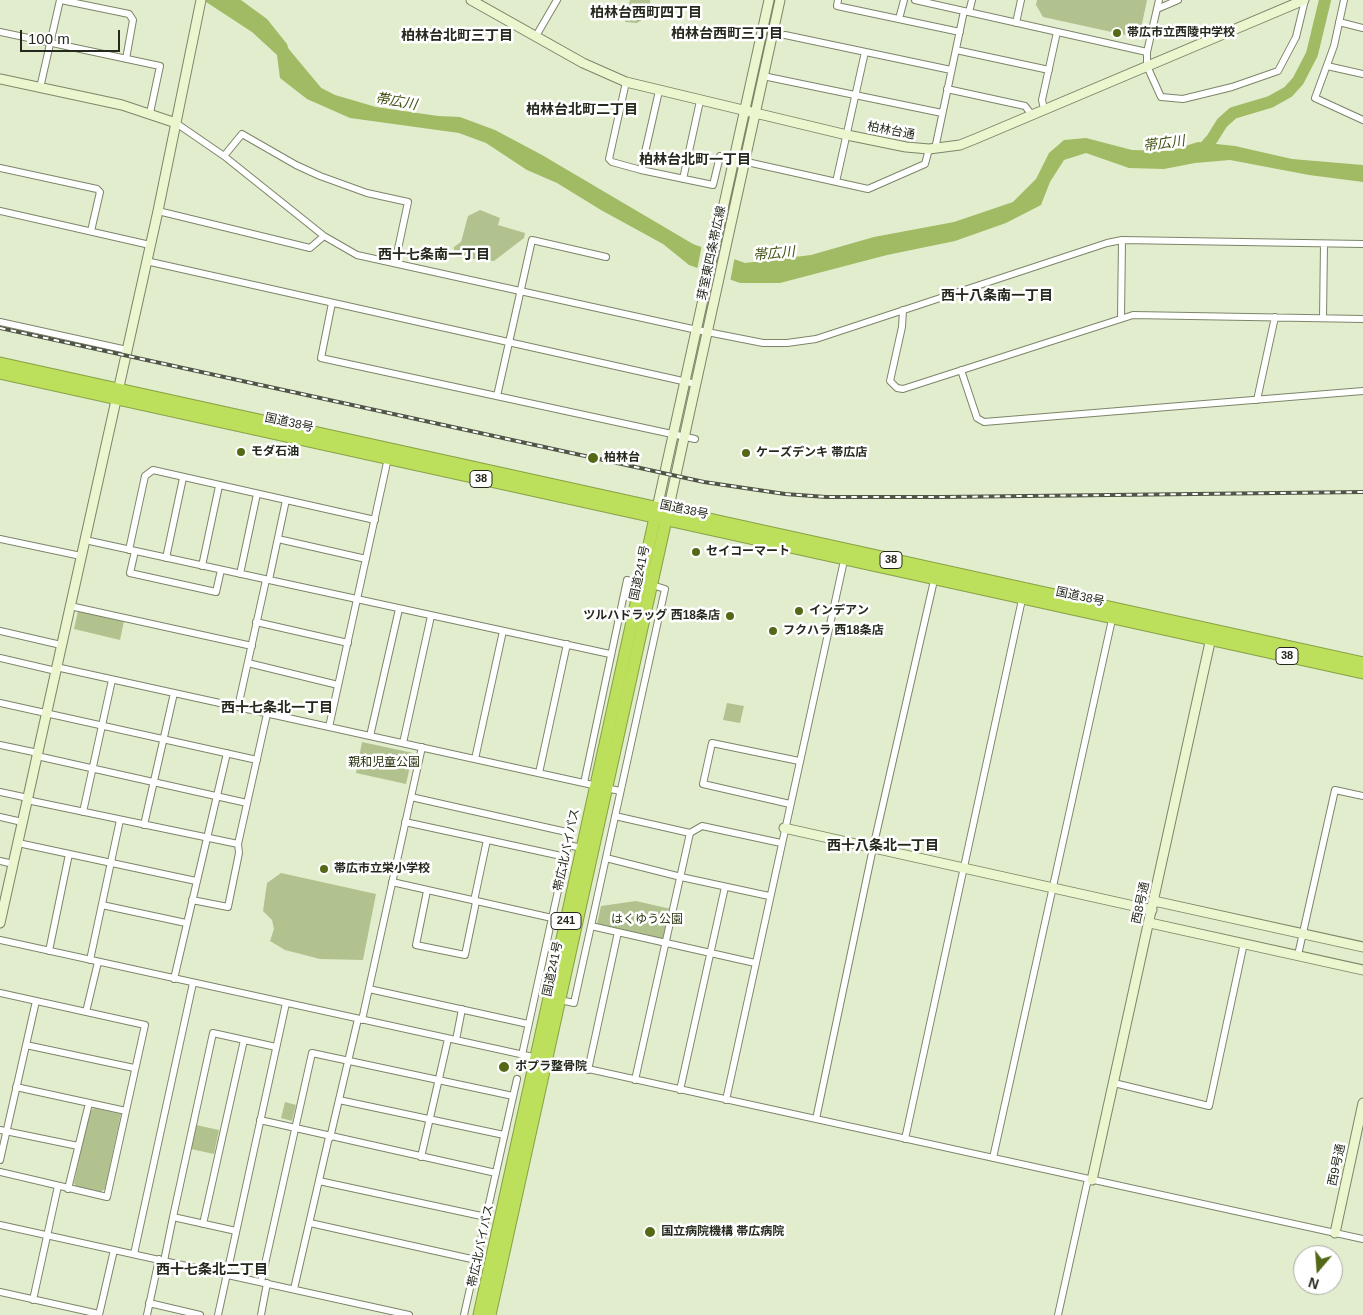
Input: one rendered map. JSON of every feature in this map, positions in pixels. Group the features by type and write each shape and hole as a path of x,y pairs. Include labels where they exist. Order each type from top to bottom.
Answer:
{"highway":[{"name":"国道38号","path":"0,363 117,394"},
{"name":"国道38号","path":"0,373 117,394 1211,635 1363,663"},
{"name":"国道241号","path":"490,1315 541,1059 560,1000 601,786 662,514"},
{"name":"国道38号","path":"1211,635 1363,673"},
{"name":"帯広北バイパス","path":"480,1315 523,1115 541,1059 582,848 601,786"}],"street":[{"path":"40,88 60,0 129,14 133,20 126,59"},
{"path":"0,924 3,899 18,844 158,211 200,0"},
{"name":"柏林台通","path":"471,0 582,63 626,82 700,101 906,148 932,149 960,145 1304,0"},
{"path":"536,36 557,0"},
{"name":"芽室東四条帯広線","path":"662,514 684,437 744,162 750,112 769,0"},
{"name":"芽室東四条帯広線","path":"662,514 672,434 719,226 735,160 763,76 780,0"},
{"path":"838,0 837,6 960,32"},
{"path":"899,19 904,0"},
{"path":"915,0 1147,52"},
{"path":"626,82 609,159 612,162 713,185 720,156 868,189 925,164 932,149 942,113 960,32 972,0"},
{"path":"1016,23 1021,0"},
{"path":"1159,0 1147,52 1147,66 1161,97 1183,98 1232,87 1278,71 1296,37 1304,0"},
{"path":"1157,9 1178,0"},
{"path":"1344,0 1327,66 1315,98 1363,120"},
{"path":"1339,22 1363,28"},
{"path":"0,32 160,66 150,113"},
{"path":"1044,110 1042,100 1057,32"},
{"path":"785,35 951,70"},
{"path":"956,50 1048,70"},
{"path":"836,182 865,52"},
{"path":"1327,66 1363,74"},
{"path":"763,76 942,113"},
{"path":"0,79 150,113 176,123 224,156 324,236 357,255 763,343 787,343 816,338 1107,243 1122,240 1363,244"},
{"path":"948,89 1025,106 1032,115"},
{"path":"641,170 659,91"},
{"path":"683,179 700,101"},
{"path":"224,156 242,134 296,165 320,176 367,193 408,202 395,263"},
{"path":"0,168 97,189 100,192 91,231"},
{"path":"0,211 150,245"},
{"path":"158,211 310,248 324,236"},
{"path":"496,396 510,343 532,240 606,257"},
{"path":"1121,317 1122,240"},
{"path":"1323,318 1324,244"},
{"path":"146,261 696,384"},
{"path":"332,303 321,358 695,439"},
{"path":"903,310 902,327 890,381 892,385 903,389 1121,317 1133,315 1363,319"},
{"path":"1257,400 1275,317"},
{"path":"0,322 127,350"},
{"path":"960,370 977,418 984,422 1363,391"},
{"path":"329,727 389,454"},
{"path":"221,570 216,592 130,572 145,476 152,470 375,520"},
{"path":"166,558 183,478"},
{"path":"202,566 220,486"},
{"path":"240,574 257,494"},
{"path":"238,707 256,622 268,580 286,500"},
{"path":"0,539 81,556"},
{"path":"278,539 366,559"},
{"path":"84,540 610,654"},
{"path":"726,1100 769,896 845,555"},
{"path":"816,1119 873,848 935,574"},
{"path":"560,1000 574,1003 665,589 627,580 584,783"},
{"path":"904,1139 1024,594"},
{"path":"70,606 252,646"},
{"path":"370,736 399,609"},
{"path":"993,1158 1113,614"},
{"path":"403,743 431,616"},
{"path":"256,622 348,643"},
{"path":"0,631 61,645"},
{"path":"475,759 503,631"},
{"name":"西8号通","path":"1090,1180 1150,922 1211,635"},
{"path":"539,773 568,644"},
{"path":"0,658 112,680 620,790"},
{"path":"248,663 338,685"},
{"path":"83,812 112,680"},
{"path":"144,825 174,694"},
{"path":"0,703 257,760"},
{"path":"192,900 228,907 239,853 238,844 266,714"},
{"path":"790,804 703,784 712,743 799,761"},
{"path":"0,745 92,770 247,803"},
{"path":"294,1289 348,1061 369,989 422,747"},
{"path":"174,979 227,753"},
{"path":"1298,956 1335,790 1363,796"},
{"path":"0,792 83,812 238,844"},
{"path":"410,797 571,833 522,1055"},
{"path":"615,816 690,833 702,826 781,843"},
{"path":"0,817 22,822"},
{"path":"90,960 120,820"},
{"path":"405,822 566,857"},
{"path":"784,828 1053,888 1153,905 1363,947"},
{"path":"635,1080 690,833"},
{"path":"427,890 416,945 465,955 487,840"},
{"path":"18,844 111,862 196,882"},
{"path":"568,845 582,848"},
{"path":"49,951 69,854"},
{"path":"606,858 681,878 769,896"},
{"path":"0,861 13,864"},
{"path":"392,882 552,918"},
{"path":"680,1090 725,887"},
{"path":"102,905 186,923"},
{"path":"1150,922 1363,970"},
{"path":"591,926 755,963"},
{"path":"588,1070 618,932"},
{"path":"0,940 1363,1239"},
{"path":"1114,1083 1209,1106 1244,944"},
{"path":"86,1012 98,962"},
{"path":"134,1254 193,983"},
{"path":"369,989 528,1024"},
{"path":"0,993 145,1025 107,1197 0,1172"},
{"path":"0,1160 3,1130 16,1088 36,1001"},
{"path":"218,1315 286,1003"},
{"path":"456,1040 462,1009"},
{"path":"147,1315 173,1217 213,1033 276,1047"},
{"path":"421,1157 448,1038"},
{"path":"203,1224 244,1040"},
{"path":"26,1045 134,1068"},
{"path":"261,1315 264,1282 312,1053 513,1096"},
{"path":"464,1315 516,1079"},
{"path":"16,1088 126,1111"},
{"path":"339,1100 504,1136"},
{"path":"68,1189 89,1103"},
{"name":"西9号通","path":"1335,1233 1363,1103"},
{"path":"509,1113 523,1115"},
{"path":"260,1120 330,1138 496,1173"},
{"path":"3,1130 78,1146"},
{"path":"1058,1315 1090,1180"},
{"path":"319,1181 486,1217"},
{"path":"33,1300 58,1186"},
{"path":"173,1217 236,1231"},
{"path":"310,1223 476,1260"},
{"path":"0,1225 409,1315"},
{"path":"0,1292 99,1315 114,1250"},
{"path":"149,1303 182,1313 200,1315"}],"green space":[{"path":"630,0 650,0 651,10 645,18 637,23 625,22"},
{"name":"帯広市立西陵中学校","path":"1037,0 1147,0 1139,38 1043,17 1036,5"},
{"path":"480,210 500,218 498,225 525,233 524,238 494,261 454,257 454,247 461,242 468,216"},
{"path":"78,611 124,621 120,640 74,629"},
{"path":"727,703 744,706 740,723 723,720"},
{"name":"親和児童公園","path":"362,742 413,753 406,784 356,773"},
{"path":"281,873 376,894 363,960 320,959 285,950 270,941 274,929 272,920 263,911 267,883"},
{"name":"はくゆう公園","path":"636,901 671,909 663,939 597,924 601,906"},
{"path":"285,1102 296,1105 292,1121 281,1118"},
{"path":"94,1108 121,1114 105,1189 99,1193 76,1187 74,1183 90,1111"},
{"path":"196,1125 219,1130 214,1154 191,1149"}],"shaded area":[{"path":"203,0 241,0 267,19 287,44 296,75 335,95 376,107 438,116 460,117 495,130 542,155 693,244 745,263 811,255 874,237 954,222 1013,202 1036,179 1049,153 1064,140 1086,138 1132,150 1169,151 1198,142 1235,146 1292,159 1363,165 1363,182 1309,175 1230,160 1195,163 1164,169 1129,168 1086,153 1064,160 1050,182 1041,205 1006,223 955,241 887,255 780,283 740,283 689,265 663,244 557,183 527,170 486,143 459,133 350,118 307,99 280,78 277,55 252,32"}],"pier":[{"path":"702,245 735,256 730,282 697,270"}],"waterway":[{"path":"1194,153 1203,149 1222,123 1233,113 1270,102 1288,92 1298,81 1312,54 1325,0"},
{"name":"帯広川","path":"281,49 316,91"}],"railway":[{"path":"0,328 704,482 785,494 826,497 942,497 1363,492"}],"place":[{"name":"帯広市立西陵中学校","path":"1117,33"},
{"name":"モダ石油","path":"241,452"},
{"name":"ケーズデンキ 帯広店","path":"746,453"},
{"name":"柏林台","path":"593,458"},
{"name":"セイコーマート","path":"696,552"},
{"name":"インデアン","path":"799,611"},
{"name":"ツルハドラッグ 西18条店","path":"730,616"},
{"name":"フクハラ 西18条店","path":"773,631"},
{"name":"帯広市立栄小学校","path":"324,869"},
{"name":"ポプラ整骨院","path":"504,1067"},
{"name":"国立病院機構 帯広病院","path":"650,1232"}],"district":[{"name":"柏林台西町四丁目","path":"646,13"},
{"name":"柏林台西町三丁目","path":"727,34"},
{"name":"柏林台北町三丁目","path":"457,36"},
{"name":"柏林台北町二丁目","path":"582,110"},
{"name":"柏林台北町一丁目","path":"695,160"},
{"name":"西十七条南一丁目","path":"434,255"},
{"name":"西十八条南一丁目","path":"997,296"},
{"name":"西十七条北一丁目","path":"277,708"},
{"name":"西十八条北一丁目","path":"883,846"},
{"name":"西十七条北二丁目","path":"212,1270"}]}
